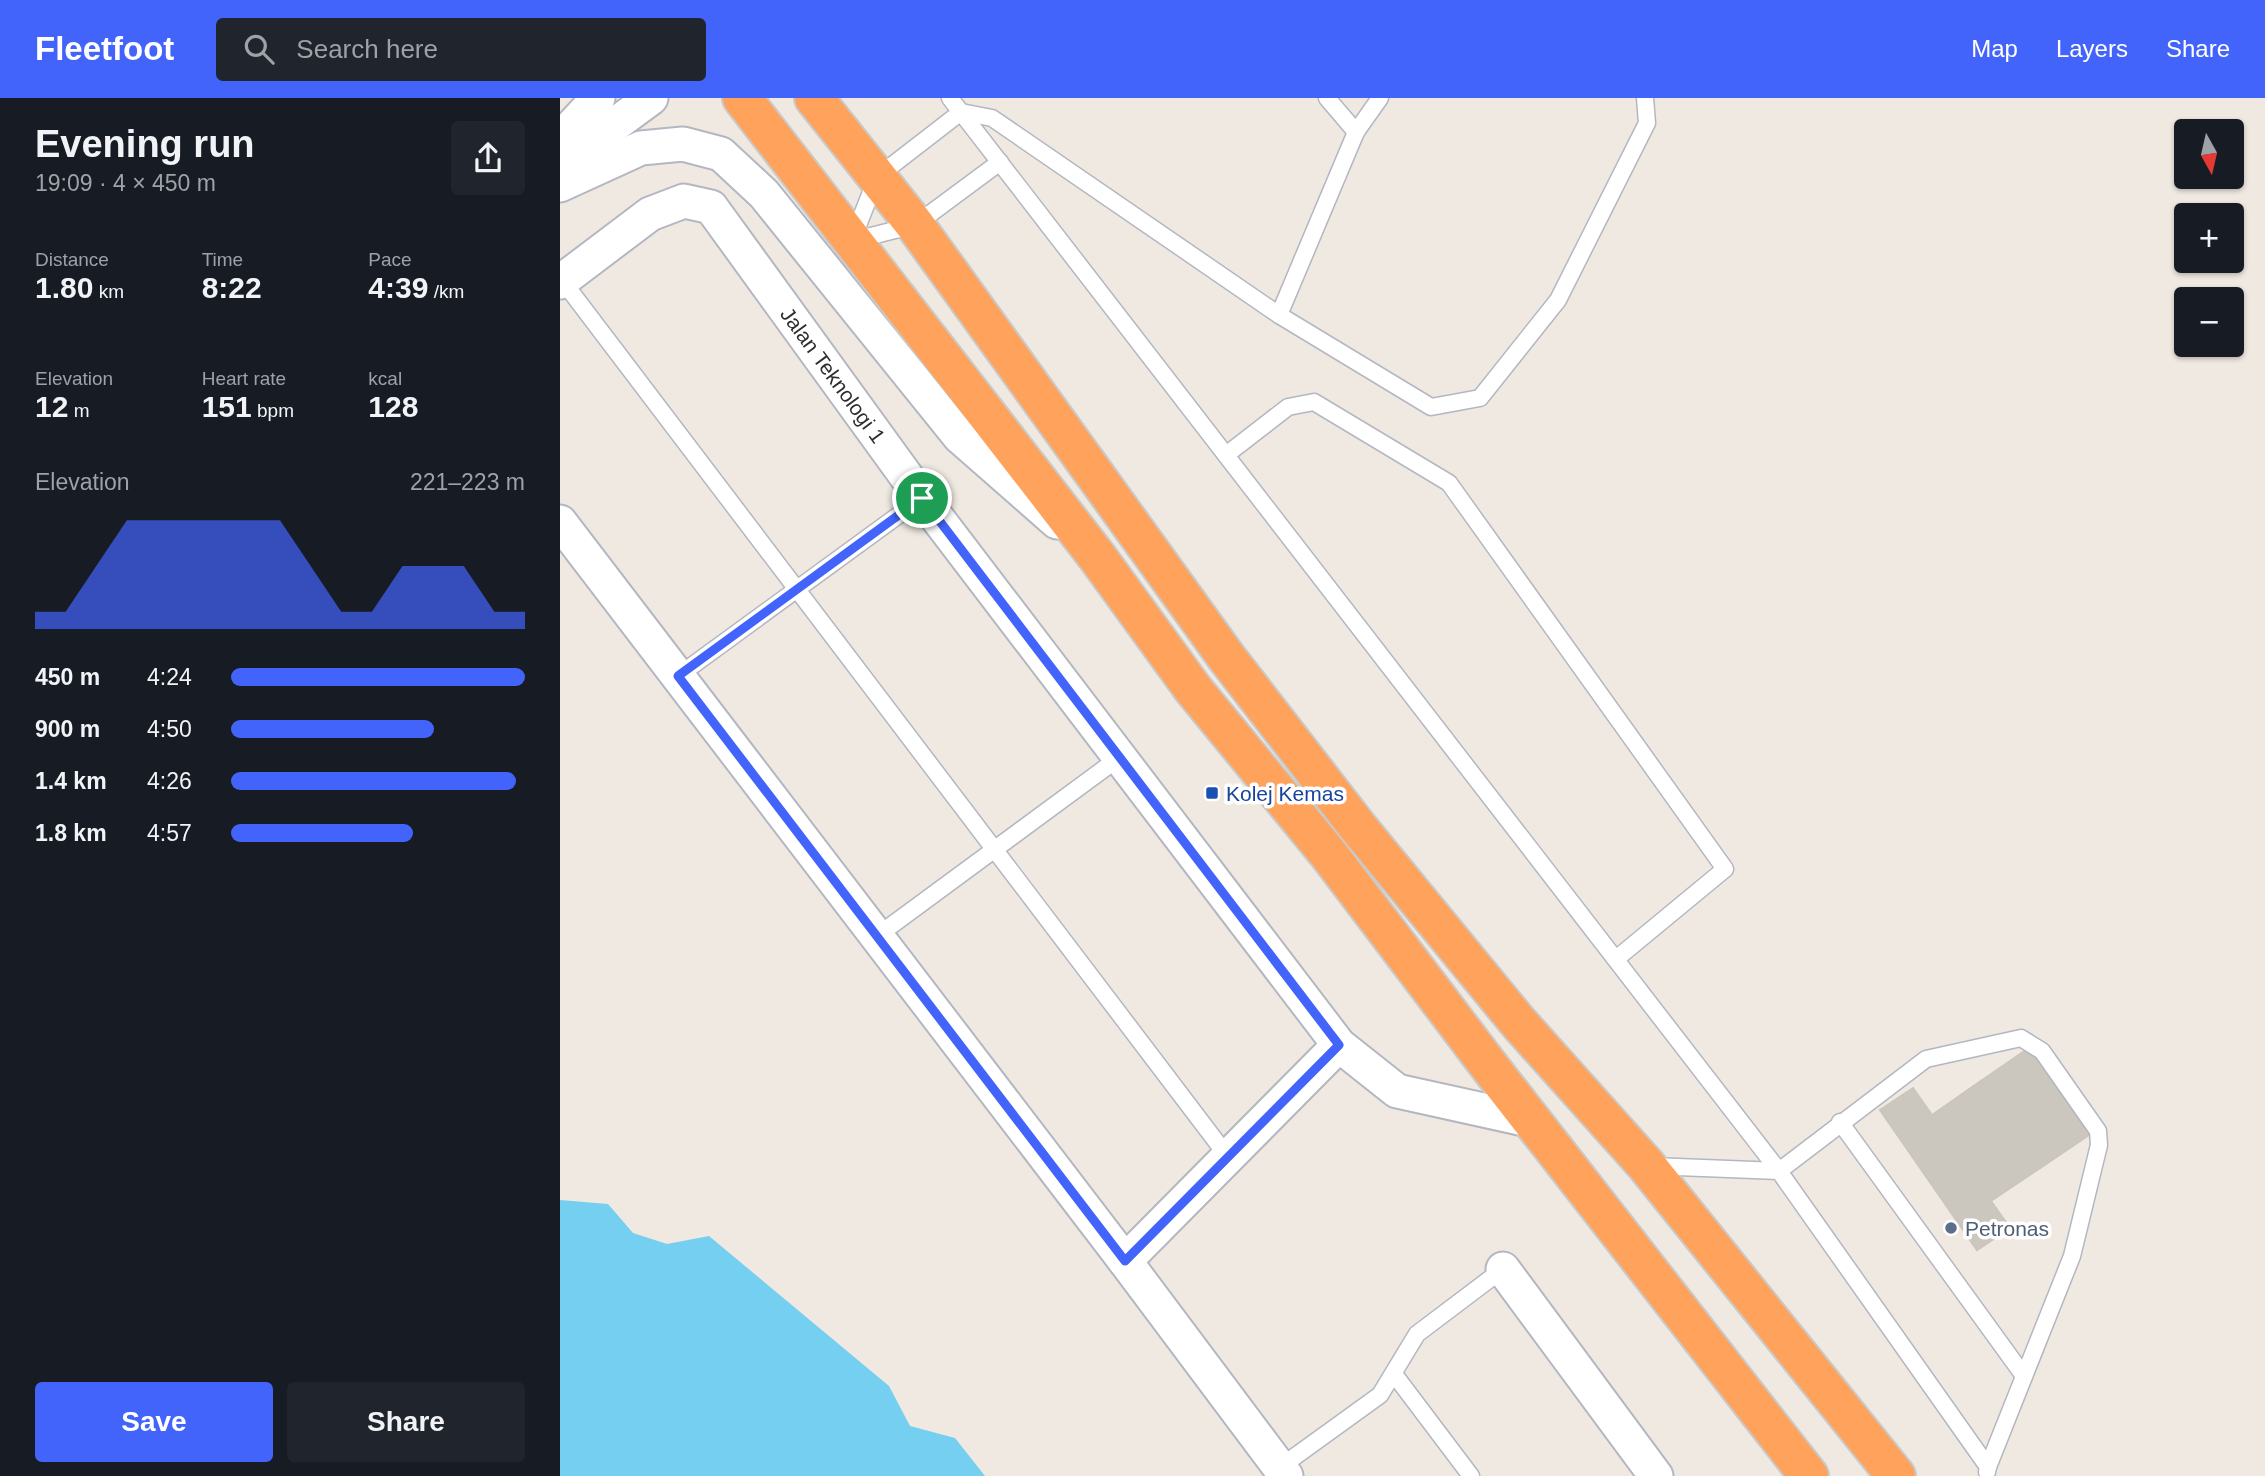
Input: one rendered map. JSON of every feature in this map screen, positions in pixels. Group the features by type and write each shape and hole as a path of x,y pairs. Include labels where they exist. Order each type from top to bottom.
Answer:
{"highway":[{"path":"742,98 1098,558 1193,689 1330,856 1809,1476"},
{"path":"814,98 915,225 1227,658 1357,826 1517,1022 1646,1165 1896,1476"}],"street":[{"path":"560,139 598,98"},
{"path":"560,164 650,98"},
{"path":"560,184 641,148 683,144 721,154 764,194 959,436 1098,558"},
{"name":"Jalan Teknologi 1","path":"561,281 650,214 684,201 710,207 922,498 1339,1045 1397,1091 1534,1121"},
{"path":"560,522 1125,1261 1282,1472"},
{"path":"1125,1261 1339,1045"},
{"path":"1503,1269 1656,1476"}],"lane":[{"path":"950,98 1779,1171 1987,1471"},
{"path":"1327,98 1356,132"},
{"path":"1279,315 1356,132 1380,98"},
{"path":"852,241 877,177 961,112 992,118 1279,315 1431,407 1480,398 1558,300 1647,123 1644,98"},
{"path":"852,241 915,225 1000,162"},
{"path":"561,281 1228,1157"},
{"path":"1226,455 1288,407 1314,402 1449,483 1725,869 1616,959"},
{"path":"678,676 922,498"},
{"path":"877,936 1120,757"},
{"path":"1646,1165 1779,1171 1926,1059 2021,1038 2042,1051 2098,1131 2099,1145 2072,1256 1987,1471"},
{"path":"1840,1122 2024,1376"},
{"path":"1282,1472 1380,1395 1418,1334 1503,1269"},
{"path":"1394,1374 1471,1476"}],"water":[{"path":"560,1200 608,1204 633,1233 667,1244 709,1236 889,1386 910,1426 955,1438 985,1476 560,1476"}],"building":[{"path":"2029,1048 2089,1135 2040,1168 1981,1081"},
{"path":"1981,1081 2040,1168 1991,1201 2010,1228 1977,1250 1880,1110 1913,1088 1932,1115"}],"place":[{"name":"Kolej Kemas","path":"1212,793"},
{"name":"Petronas","path":"1951,1228"}],"route":[{"path":"922,498 1339,1045 1125,1261 678,676 922,498"}]}
